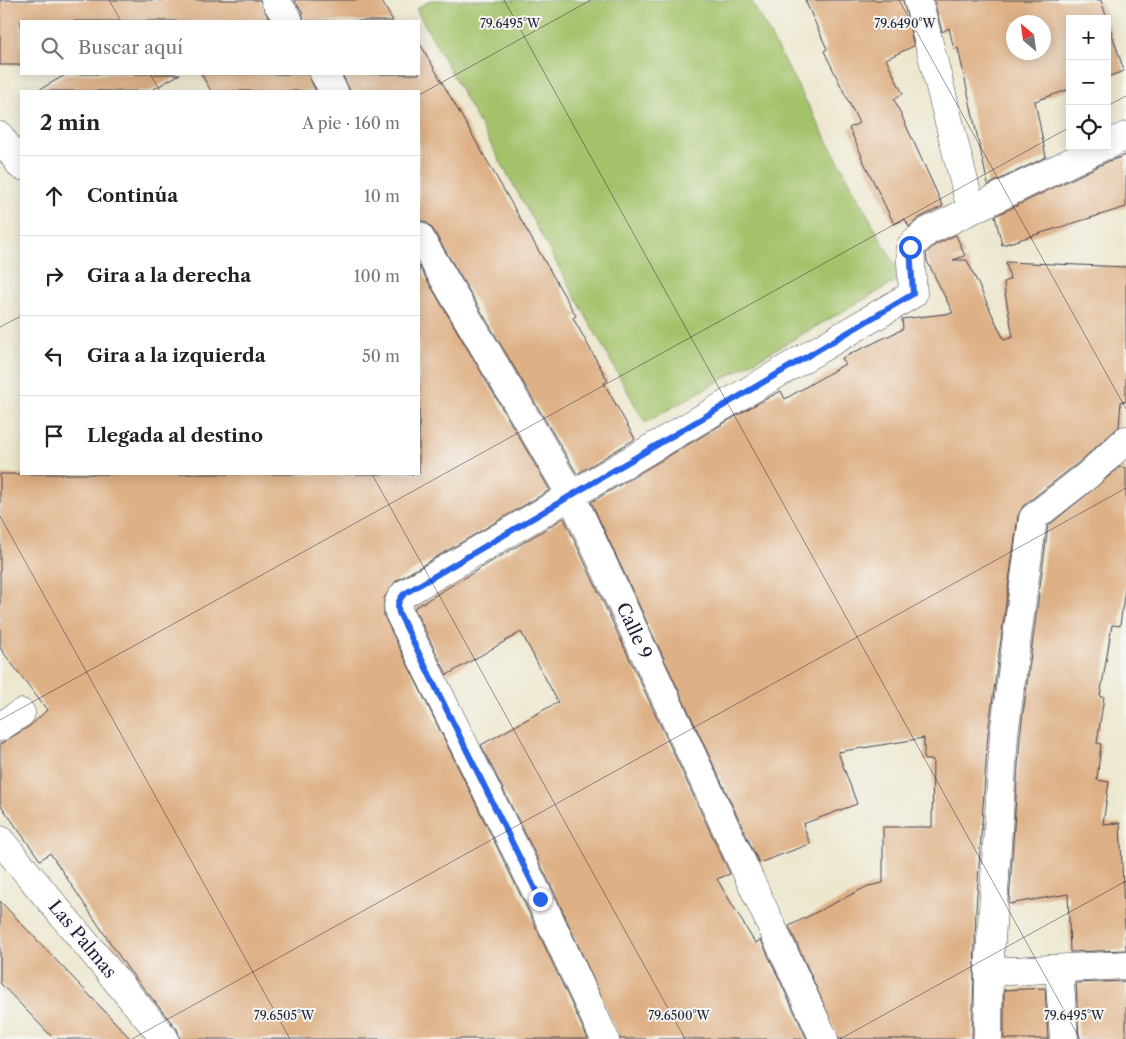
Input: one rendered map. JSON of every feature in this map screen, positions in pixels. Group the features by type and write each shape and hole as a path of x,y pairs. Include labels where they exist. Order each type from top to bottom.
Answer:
{"street":[{"path":"275,0 288,20"},
{"path":"918,0 971,209"},
{"path":"325,75 333,90"},
{"path":"0,136 20,165"},
{"path":"1111,144 1126,136"},
{"path":"604,1039 540,899 399,613 398,605 404,594 913,294 910,247 926,232 1097,150"},
{"name":"Calle 9","path":"420,238 571,495 824,1039"},
{"path":"988,1039 989,972 1004,734 1033,518 1088,475 1126,440"},
{"name":"Las Palmas","path":"0,840 165,1039"},
{"path":"989,972 1126,966"},
{"path":"1058,969 1064,1039"}],"green space":[{"path":"431,0 751,0 902,278 645,423 416,9"}],"building":[{"path":"0,0 260,0 270,20 20,20 20,65 0,65"},
{"path":"294,0 381,0 392,20 304,20 302,12"},
{"path":"805,0 903,0 914,46 886,59 903,94 894,99 943,206 919,218 909,227 905,219 894,224 861,156 849,128 859,123 824,51 827,49"},
{"path":"934,0 1101,0 1106,15 1066,15 1066,90 1035,101 1046,157 988,185 958,48 954,49 949,28 942,32"},
{"path":"1111,31 1124,71 1111,76"},
{"path":"420,44 576,316 573,318 608,381 604,383 635,439 577,474 432,228 426,222 420,220 420,90 350,90 342,75 420,75"},
{"path":"65,75 178,75 152,90 39,90"},
{"path":"202,75 308,75 316,90 210,90"},
{"path":"1126,155 1126,207 1002,245 995,216 1109,161"},
{"path":"956,235 965,256 953,260 967,260 1004,340 1013,337 1005,293 1004,282 1010,279 1006,262 1126,267 1126,402 1121,401 1119,427 1078,463 1023,506 1018,516 988,733 976,910 972,1039 839,1039 789,926 868,886 883,883 883,827 932,827 933,760 924,760 924,738 838,752 857,804 803,824 810,844 759,863 591,502 753,406 781,391 785,399 845,364 842,358 903,329 902,319 953,313 927,261 926,253 935,245"},
{"path":"420,268 550,490 396,581 384,598 384,616 526,906 588,1039 180,1039 177,1029 128,969 50,853 40,860 0,804 0,744 30,726 47,710 0,648 0,474 420,475"},
{"path":"1120,467 1126,468 1126,580 1120,626 1112,625 1100,697 1104,697 1097,743 1101,744 1097,780 1109,782 1103,824 1120,823 1126,950 1070,952 1068,894 1009,904 1020,736 1048,526"},
{"path":"564,518 730,874 717,879 755,943 761,940 807,1039 620,1039 554,892 481,745 558,702 521,632 447,675 414,608"},
{"path":"0,901 131,1039 54,1039 0,983"},
{"path":"1126,981 1126,1039 1079,1039 1076,983"},
{"path":"1045,988 1048,1039 1004,1039 1004,990"}],"route":[{"path":"540,899 399,613 398,605 400,600 404,594 913,294 910,247"}]}
